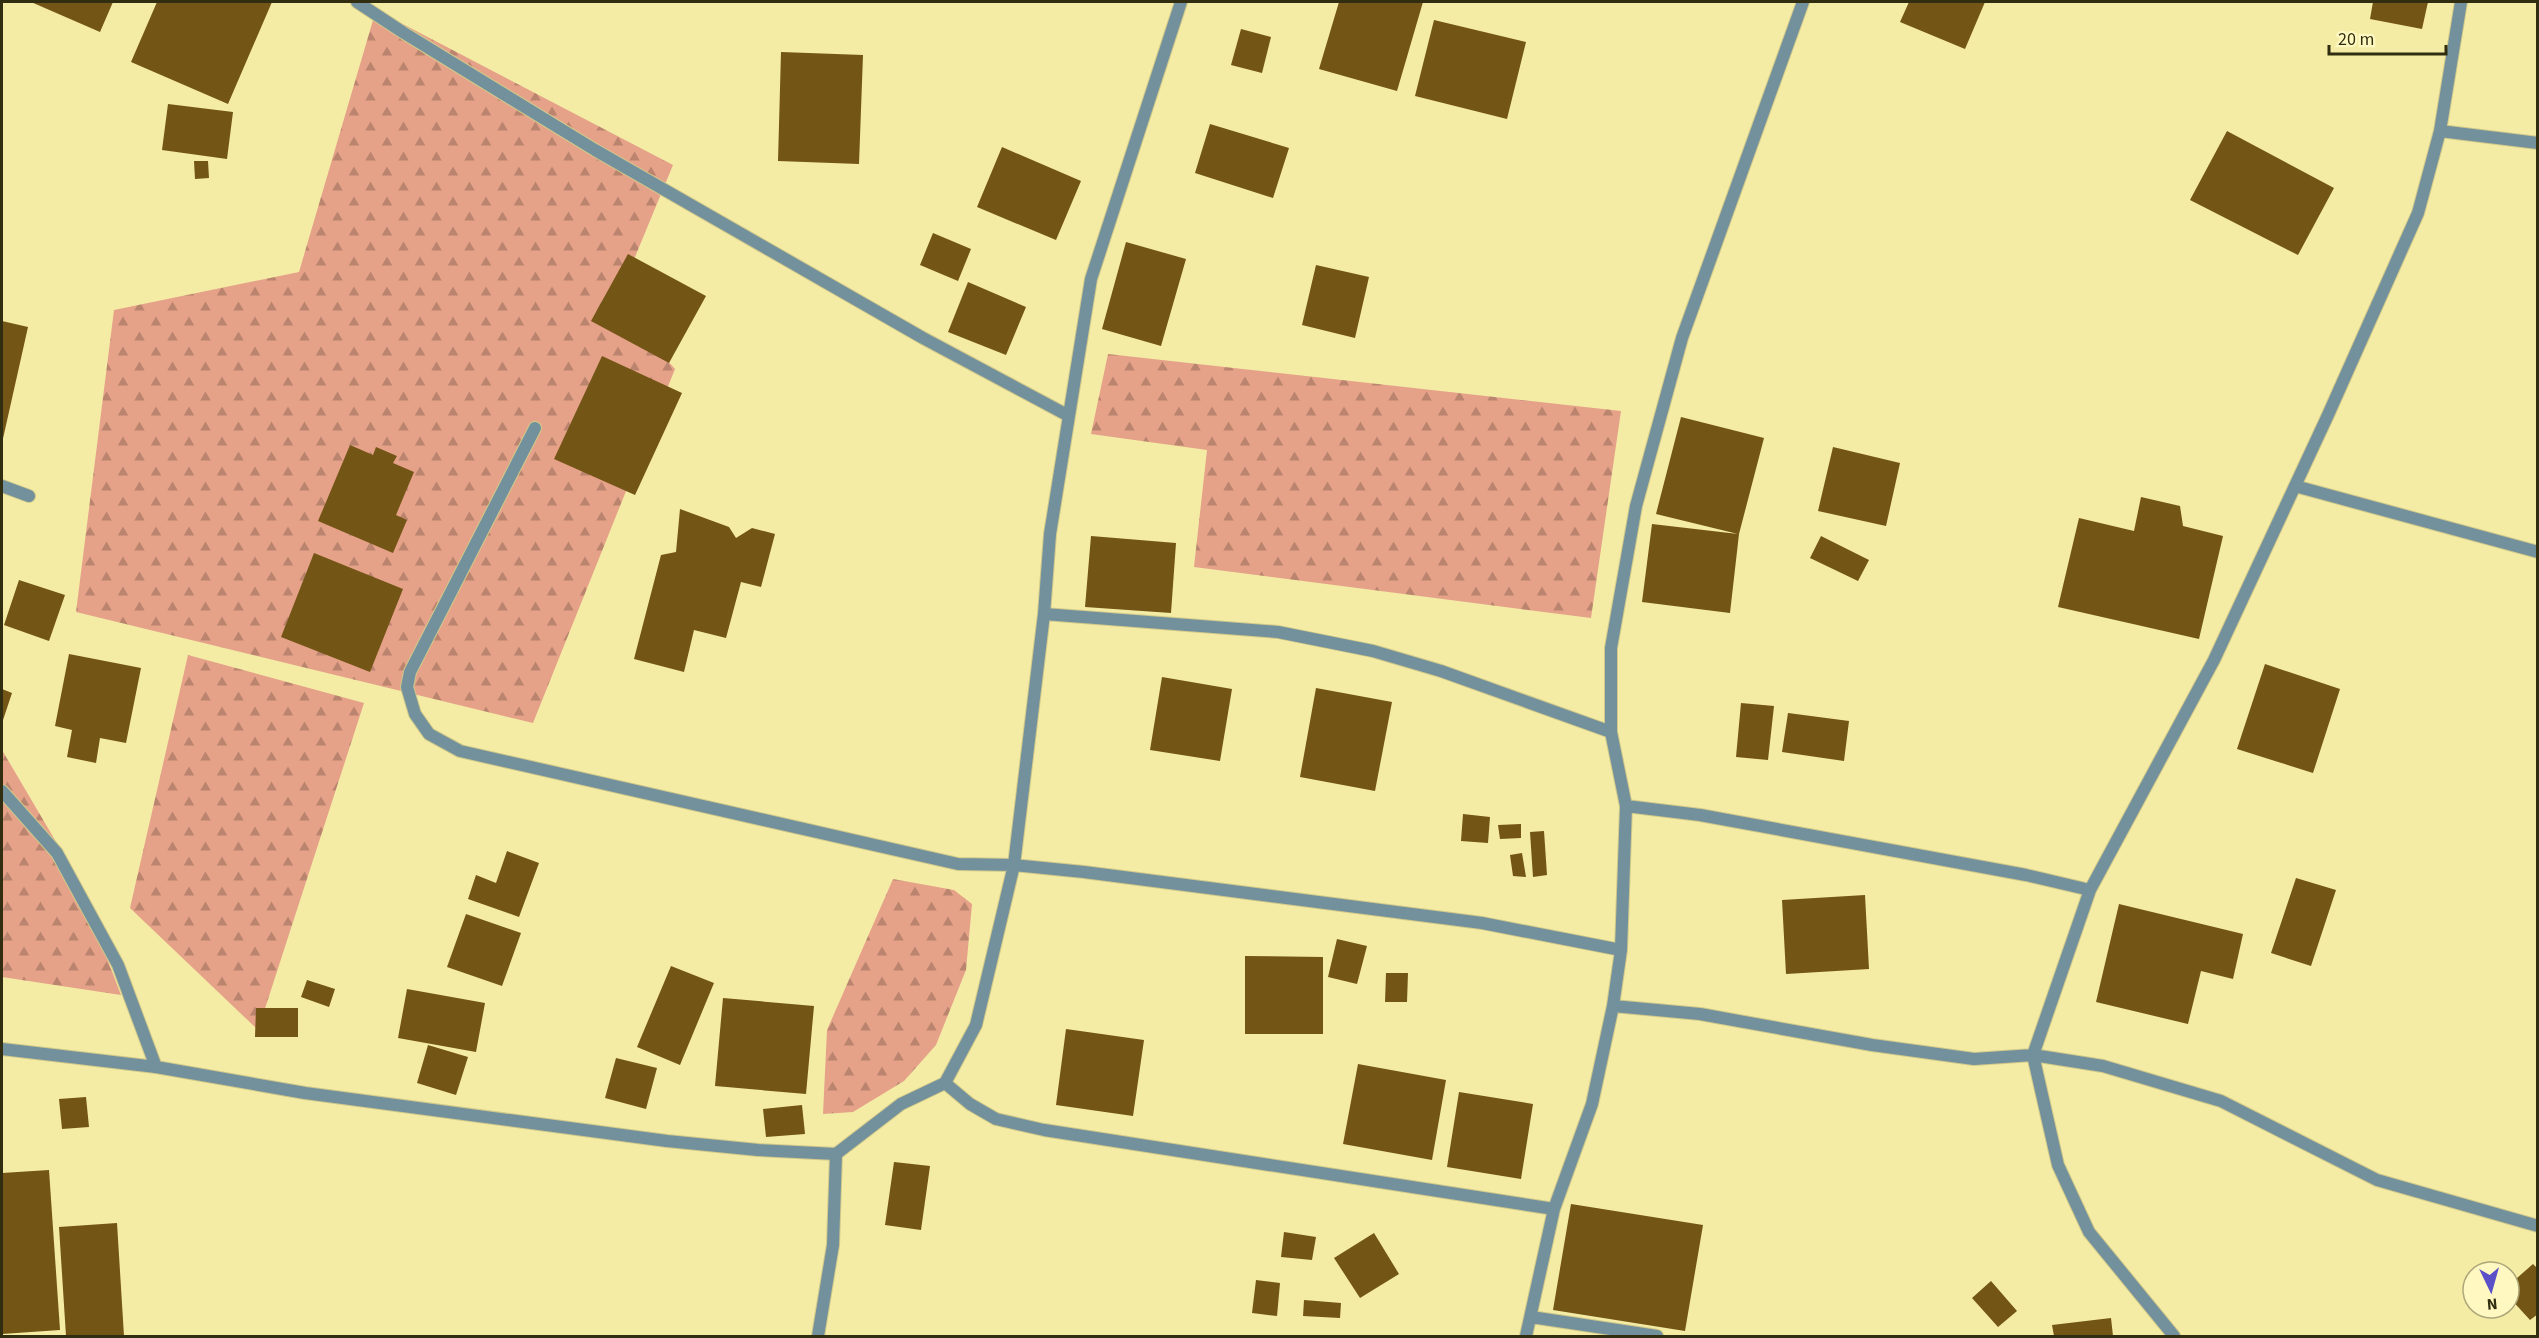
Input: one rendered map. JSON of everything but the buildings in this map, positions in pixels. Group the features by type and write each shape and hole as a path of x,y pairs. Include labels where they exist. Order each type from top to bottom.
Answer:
{"street":[{"path":"357,2 595,150 923,338 1068,416"},
{"path":"2,1049 156,1067 305,1093 667,1141 758,1150 836,1154 901,1104 945,1083 976,1025 1014,865 1044,614 1050,534 1091,279 1181,2"},
{"path":"1526,1336 1554,1209 1592,1104 1613,1006 1621,950 1626,806 1611,732 1611,648 1636,506 1682,338 1803,2"},
{"path":"2174,1336 2089,1232 2058,1165 2033,1055 2090,890 2214,660 2418,213 2440,131 2462,2"},
{"path":"2440,131 2538,143"},
{"path":"535,428 410,672 407,687 415,714 429,734 460,751 623,790 958,864 1014,865 1482,923 1621,950"},
{"path":"2,486 29,496"},
{"path":"2295,486 2538,552"},
{"path":"1044,614 1278,632 1373,651 1441,670 1611,732"},
{"path":"2,791 57,853 118,965 156,1067"},
{"path":"1626,806 1700,815 2026,875 2090,890"},
{"path":"1613,1006 1700,1014 1872,1046 1974,1059 2033,1055 2103,1066 2221,1101 2377,1180 2538,1226"},
{"path":"945,1083 970,1104 996,1119 1044,1130 1308,1169 1554,1209"},
{"path":"818,1336 833,1245 836,1154"},
{"path":"1531,1317 1657,1336"}],"green space":[{"path":"376,10 673,165 616,303 675,369 533,723 76,612 114,310 299,272"},
{"path":"1108,354 1621,411 1591,618 1194,567 1207,450 1091,434"},
{"path":"188,655 364,703 258,1030 130,908"},
{"path":"2,750 75,874 121,995 2,977"},
{"path":"893,879 954,890 972,904 966,970 936,1045 904,1081 853,1112 823,1114 827,1030"}]}
